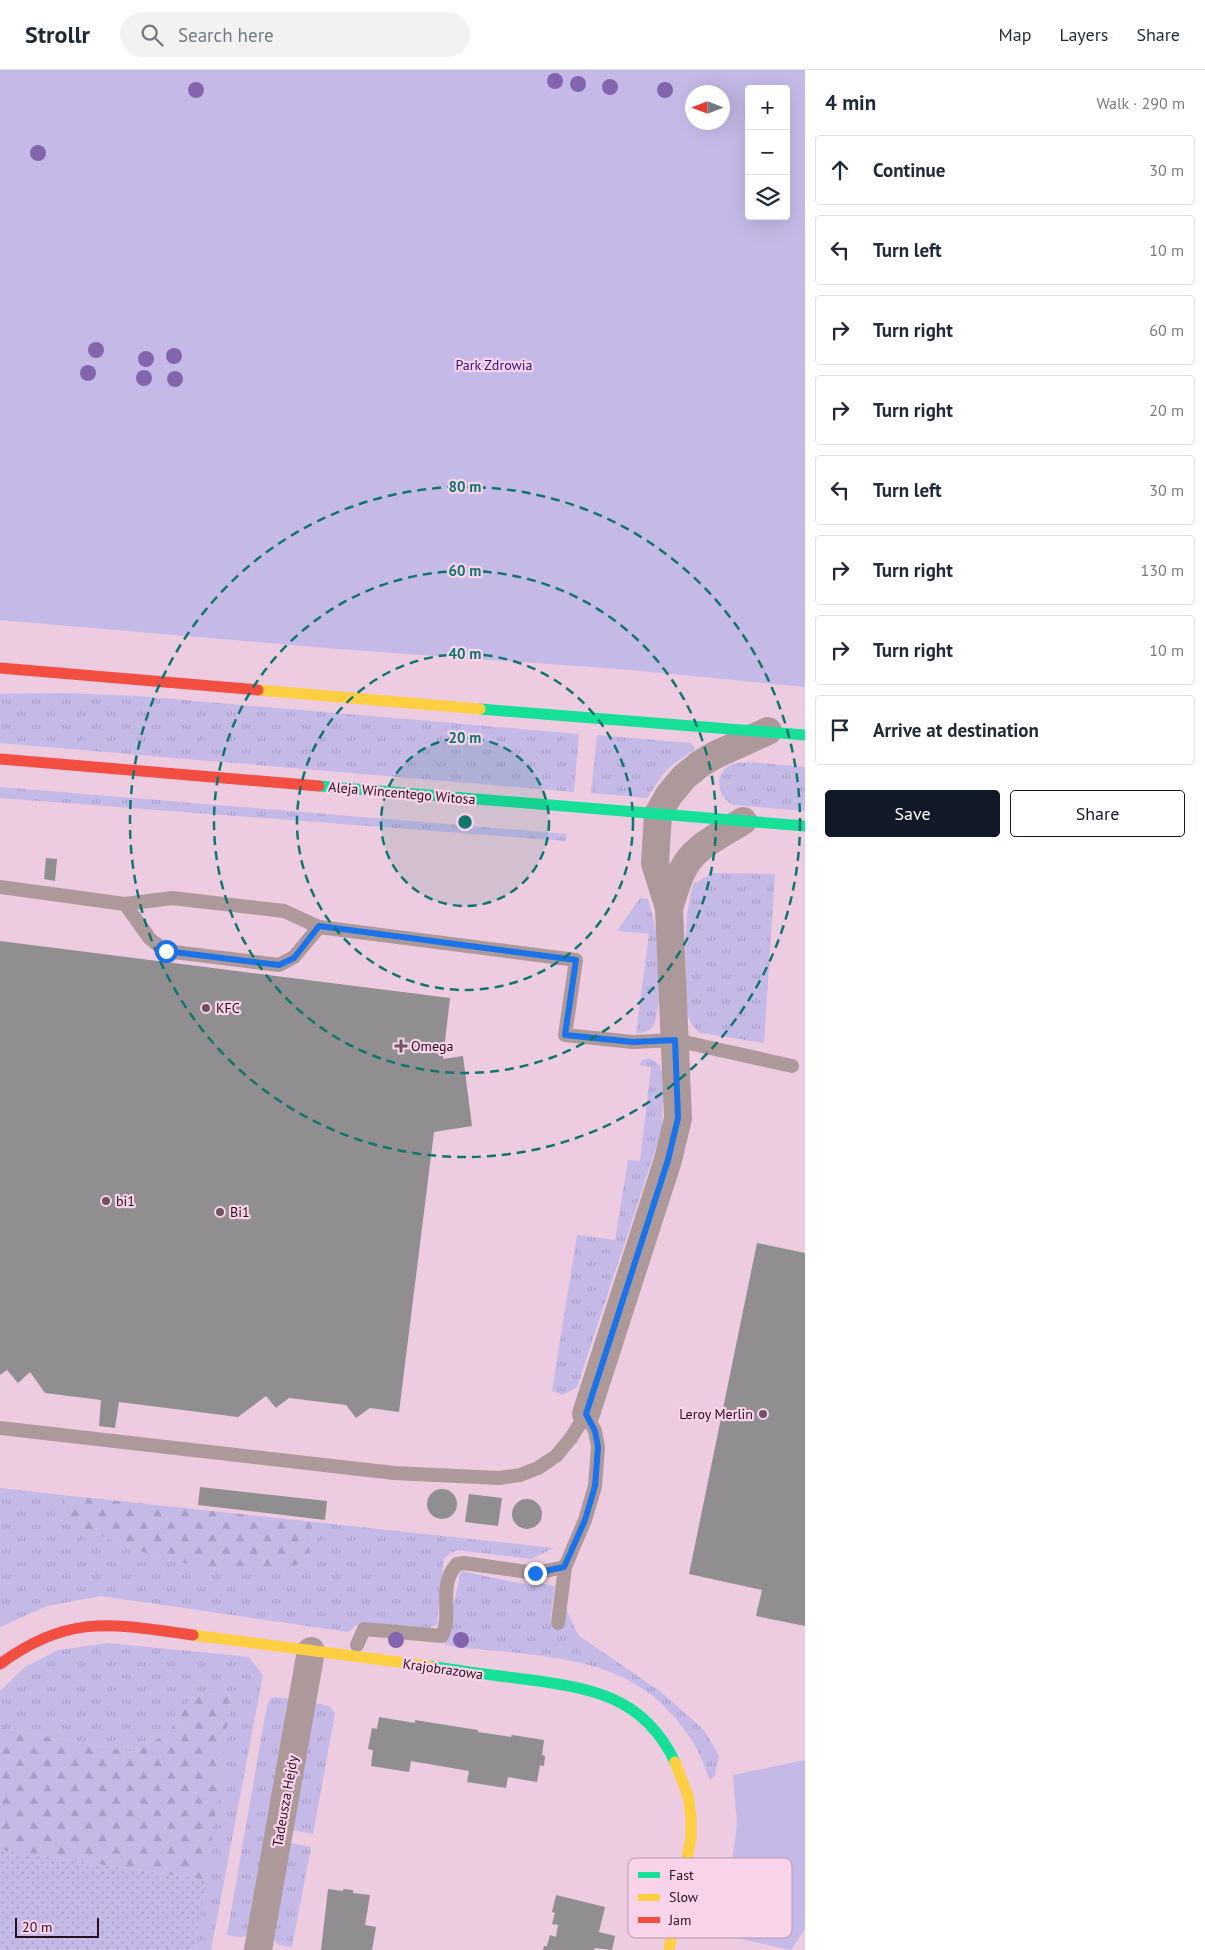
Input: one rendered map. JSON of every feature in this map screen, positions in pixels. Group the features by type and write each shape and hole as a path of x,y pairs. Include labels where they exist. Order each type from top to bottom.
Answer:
{"main road":[{"path":"0,668 580,718 805,734"},
{"name":"Aleja Wincentego Witosa","path":"0,759 805,826"},
{"name":"Krajobrazowa","path":"0,1664 18,1650 38,1639 63,1630 89,1625 121,1625 587,1689 612,1698 632,1711 649,1725 666,1748 680,1774 687,1793 691,1815 691,1838 687,1858"}],"street":[{"path":"586,1414 668,1160 678,1118 669,908 655,863 658,814 669,794 684,777 700,764 714,755 768,731"},
{"path":"669,908 686,865 694,855 743,821"},
{"name":"Tadeusza Hejdy","path":"258,1950 311,1651"}],"lane":[{"path":"0,887 125,904 172,898 284,911 319,926 576,960 565,1035 633,1042 675,1040 792,1066"},
{"path":"125,904 150,939 166,951 279,965 294,958 319,926"},
{"path":"0,1428 394,1473 499,1478 520,1475 538,1468 556,1456 571,1438 586,1414"},
{"path":"558,1623 564,1567 585,1520 595,1486 598,1447 595,1431 586,1414"},
{"path":"357,1645 364,1629 442,1636 446,1613 448,1578 457,1564 464,1563 535,1573 564,1567"}],"green space":[{"name":"Park Zdrowia","path":"0,70 805,70 805,687 620,669 338,649 0,620"},
{"path":"63,693 138,696 579,734 574,792 0,743 0,694"},
{"path":"597,735 690,743 695,747 694,750 672,765 663,774 647,798 591,793"},
{"path":"749,762 805,767 805,811 734,805 724,798 719,787 719,781 724,770 736,763"},
{"path":"0,787 567,834 565,841 0,798"},
{"path":"712,873 775,874 764,1043 701,1033 693,1026 689,1017 687,1010 686,928 690,896 694,882 698,882"},
{"path":"640,898 648,899 656,930 659,948 659,985 656,1020 650,1030 636,1033 649,934 617,931"},
{"path":"648,1058 660,1066 663,1075 662,1130 577,1387 563,1395 552,1391 577,1235 615,1240 628,1160 640,1161 651,1067 640,1065 641,1061"},
{"path":"0,1488 63,1495 68,1523 158,1558 306,1564 314,1522 554,1548 531,1559 457,1550 444,1558 437,1624 428,1629 361,1622 348,1632 101,1596 47,1606 0,1627"},
{"path":"63,1495 314,1522 306,1564 231,1572 158,1558 68,1523"},
{"path":"461,1571 533,1586 534,1582 555,1586 550,1623 564,1625 566,1609 578,1635 661,1692 704,1730 719,1756 715,1775 710,1780 693,1742 661,1703 638,1686 613,1673 587,1664 559,1658 445,1645"},
{"path":"108,1643 249,1657 263,1675 211,1950 195,1950 231,1696 195,1693 169,1732 135,1752 0,1727 0,1691 25,1667 58,1650"},
{"path":"195,1693 231,1696 206,1880 0,1850 0,1727 135,1752 169,1732"},
{"path":"271,1698 290,1699 249,1932 244,1936 236,1937 227,1935 267,1705"},
{"path":"315,1703 329,1706 335,1713 313,1834 292,1830"},
{"path":"805,1760 805,1929 791,1950 736,1938 792,1938 792,1858 732,1858 737,1824 733,1775"},
{"path":"290,1843 311,1847 292,1947 279,1945 273,1940"},
{"path":"0,1850 206,1880 195,1950 0,1950"}],"building":[{"path":"46,858 57,859 55,881 44,879"},
{"path":"0,941 450,998 443,1059 463,1056 472,1126 434,1132 399,1412 370,1408 356,1418 346,1405 289,1398 276,1408 266,1396 238,1417 119,1402 115,1428 99,1426 101,1400 45,1393 30,1372 18,1383 7,1370 0,1375"},
{"name":"Leroy Merlin","path":"757,1243 805,1253 805,1626 756,1616 762,1590 689,1574"},
{"path":"200,1487 327,1501 325,1520 198,1505"},
{"path":"442,1489 448,1490 456,1498 456,1510 448,1518 442,1519 436,1518 428,1510 427,1504 428,1498 436,1490"},
{"path":"469,1494 502,1498 498,1526 465,1522"},
{"path":"527,1499 533,1500 541,1508 541,1520 533,1528 527,1529 521,1528 513,1520 512,1514 513,1508 521,1500"},
{"path":"379,1717 415,1723 415,1720 478,1730 478,1732 544,1740 542,1755 545,1756 544,1766 540,1765 537,1782 508,1777 506,1788 467,1782 469,1771 411,1761 409,1772 371,1766 373,1750 368,1749 372,1728 377,1729"},
{"path":"328,1889 353,1890 353,1893 370,1895 365,1925 376,1927 372,1950 321,1950"},
{"path":"556,1895 605,1907 599,1932 615,1936 612,1950 595,1948 594,1950 543,1950 544,1946 547,1946 550,1935 556,1937 558,1925 552,1924 555,1913 552,1912"}],"traffic: fast":[{"path":"480,709 805,735"},
{"path":"319,786 805,826"},
{"path":"429,1666 571,1686 612,1699 631,1709 647,1722 662,1740 675,1762"}],"traffic: slow":[{"path":"258,690 480,709"},
{"path":"193,1635 429,1666"},
{"path":"675,1762 688,1796 691,1817 691,1838 687,1858"},
{"path":"669,1950 671,1938"}],"traffic: jam":[{"path":"0,668 258,690"},
{"path":"0,759 319,786"},
{"path":"0,1664 48,1636 92,1626 139,1628 193,1635"}],"place":[{"name":"KFC","path":"206,1008"},
{"name":"Omega","path":"401,1046"},
{"name":"bi1","path":"106,1201"},
{"name":"Bi1","path":"220,1212"},
{"name":"Leroy Merlin","path":"763,1414"}],"route":[{"path":"166,951 279,965 294,958 319,926 576,960 565,1035 633,1042 675,1040 678,1118 668,1160 586,1414 595,1431 598,1447 595,1486 585,1520 564,1567 535,1573"}]}
